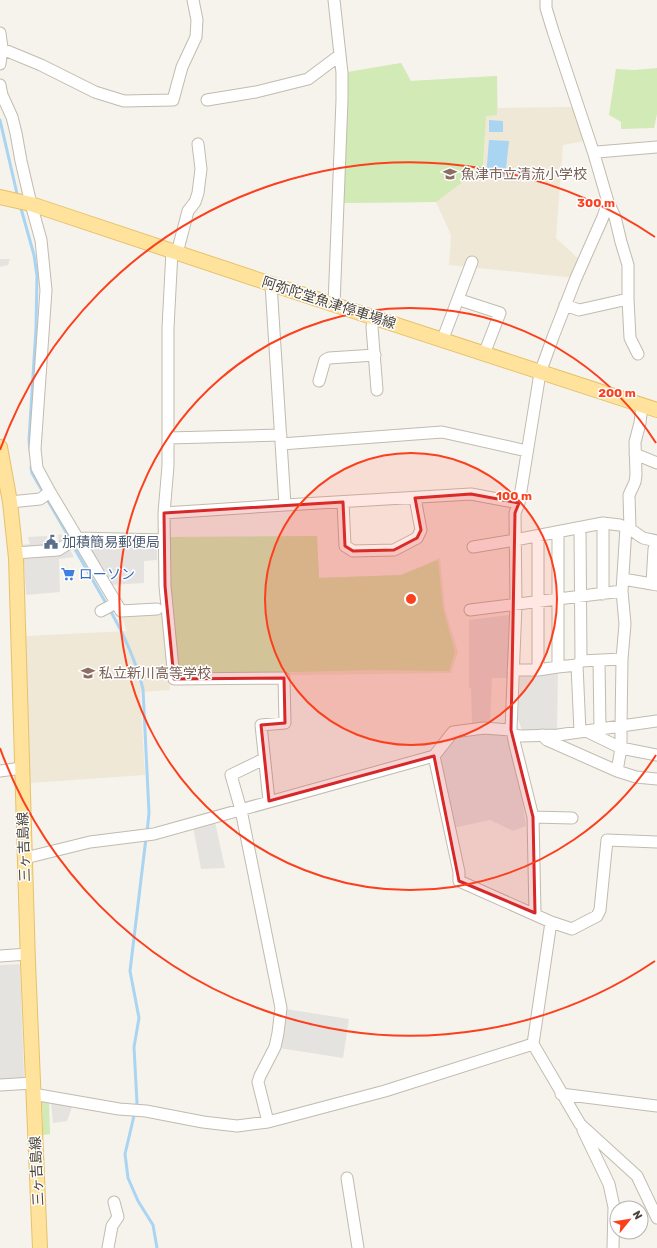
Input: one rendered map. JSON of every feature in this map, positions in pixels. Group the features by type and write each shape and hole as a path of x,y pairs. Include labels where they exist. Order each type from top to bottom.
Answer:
{"main road":[{"name":"阿弥陀堂魚津停車場線","path":"0,197 31,204 442,341 657,410"},
{"name":"三ヶ吉島線","path":"0,449 10,502 15,553 28,954 40,1248"}],"street":[{"path":"1,48 68,78 94,92 124,101 173,100 182,67 196,37 197,20 193,0"},
{"path":"334,0 342,73 334,305"},
{"path":"546,0 546,8 553,31 594,154 608,202 615,217 628,265 630,338 638,354"},
{"path":"0,33 0,64"},
{"path":"207,100 256,92 308,79 340,55"},
{"path":"0,85 2,95 12,117 20,161 41,240 46,290 35,449 37,468 121,611 157,609"},
{"path":"198,144 201,169 198,193 195,202 188,211 174,252 168,328 168,466 164,513 164,540 165,586 174,678 284,678 285,723 261,725 268,801"},
{"path":"594,154 597,152 657,147"},
{"path":"535,913 533,817 512,732 516,605 515,513 519,503 540,373 565,305 608,202"},
{"path":"442,341 472,262"},
{"path":"271,284 285,505"},
{"path":"565,305 579,310 628,299"},
{"path":"462,301 500,313 484,354"},
{"path":"374,318 372,326 377,390"},
{"path":"319,381 326,360 329,358 374,355"},
{"path":"617,771 621,748 622,659 625,624 622,591 628,528 629,495 635,482 635,442 640,423 642,405"},
{"path":"168,438 281,439 442,432 527,451"},
{"path":"635,454 657,463"},
{"path":"10,502 40,499 50,492"},
{"path":"164,513 472,494 519,503"},
{"path":"342,502 345,546 353,551 394,550 417,538 421,530 415,498"},
{"path":"603,523 603,594"},
{"path":"473,547 603,523 620,525 628,528 643,538 657,541 654,549 655,585 623,579"},
{"path":"580,528 581,597 579,663 583,732"},
{"path":"558,532 558,667"},
{"path":"538,536 538,670"},
{"path":"15,553 58,550 77,538 164,540"},
{"path":"470,610 622,591"},
{"path":"101,611 116,603"},
{"path":"513,670 538,670 579,663 622,659"},
{"path":"599,661 600,729"},
{"path":"25,858 90,842 154,834 434,756 452,732 484,728 512,732 521,736 542,735 583,732 657,721"},
{"path":"583,732 621,748 657,755"},
{"path":"542,735 547,740 617,771 636,777 657,779"},
{"path":"434,756 460,872 459,881 535,913 551,922 572,929 597,916 600,910 607,840 657,842"},
{"path":"264,759 231,775 241,810 281,1008 275,1047 258,1082 268,1122"},
{"path":"0,771 22,768"},
{"path":"533,817 572,818"},
{"path":"551,922 534,1044 561,1094 580,1124 609,1184 614,1207 613,1248"},
{"path":"0,956 28,954"},
{"path":"0,1085 33,1088 119,1109 146,1111 203,1122 236,1126 268,1122 385,1091 534,1044"},
{"path":"561,1094 657,1106"},
{"path":"580,1124 637,1176 657,1218"},
{"path":"347,1178 358,1248"},
{"path":"108,1248 112,1226 118,1217 114,1202"}],"highlighted area":[{"path":"471,494 519,503 515,513 511,730 533,817 535,913 459,881 434,756 269,801 261,725 285,723 284,678 174,679 165,586 164,513 343,502 345,546 353,551 394,550 417,538 421,530 415,498"}],"shaded area":[{"name":"魚津市立清流小学校","path":"401,63 411,81 497,76 498,108 570,107 573,109 585,141 563,145 556,238 581,261 576,278 449,265 451,235 436,202 338,203 342,73"},
{"path":"0,259 10,259 8,265 0,267"},
{"path":"61,534 74,557 59,559 60,592 26,595 23,545 30,544 28,537 47,536 48,547 59,546 58,535"},
{"path":"317,536 319,578 401,575 440,558 445,609 458,652 451,673 170,677 170,690 140,692 145,775 30,783 25,671 26,636 127,631 121,614 172,609 168,537"},
{"path":"84,541 157,544 157,560 144,561 144,583 110,585"},
{"path":"509,615 508,678 492,678 490,723 472,723 471,688 469,688 469,620"},
{"path":"558,672 557,732 523,733 518,719 520,675"},
{"path":"481,733 500,733 508,738 521,792 526,826 513,831 490,820 453,828 446,784 438,755 454,737"},
{"path":"215,822 225,868 201,869 193,827"},
{"path":"20,964 24,1078 0,1080 0,965"},
{"path":"286,1009 349,1019 343,1058 279,1048 286,1020"},
{"path":"51,1101 73,1105 67,1121 53,1123"}],"green space":[{"path":"401,63 411,81 497,76 497,115 486,116 482,178 468,178 436,202 338,203 342,73"},
{"path":"657,68 657,114 654,128 621,129 621,122 609,115 616,69 635,70"},
{"path":"317,536 319,578 401,575 438,560 443,609 455,652 449,671 373,670 177,675 169,583 170,537"},
{"path":"42,1101 49,1102 50,1134 43,1135"}],"water":[{"path":"489,120 503,121 503,132 489,132"},
{"path":"489,140 509,141 505,177 486,176"}],"waterway":[{"path":"0,120 18,198"},
{"path":"20,205 34,255 37,276 36,328 29,440 30,451"},
{"path":"31,467 32,473 70,539"},
{"path":"72,544 107,605"},
{"path":"110,610 129,648 143,689 149,813 147,833"},
{"path":"146,838 130,971 139,1018 134,1047 137,1103 125,1154 128,1178 138,1201 153,1225 157,1248"}],"place":[{"name":"魚津市立清流小学校","path":"450,174"},
{"name":"加積簡易郵便局","path":"51,542"},
{"name":"ローソン","path":"68,574"},
{"name":"私立新川高等学校","path":"88,673"}]}
